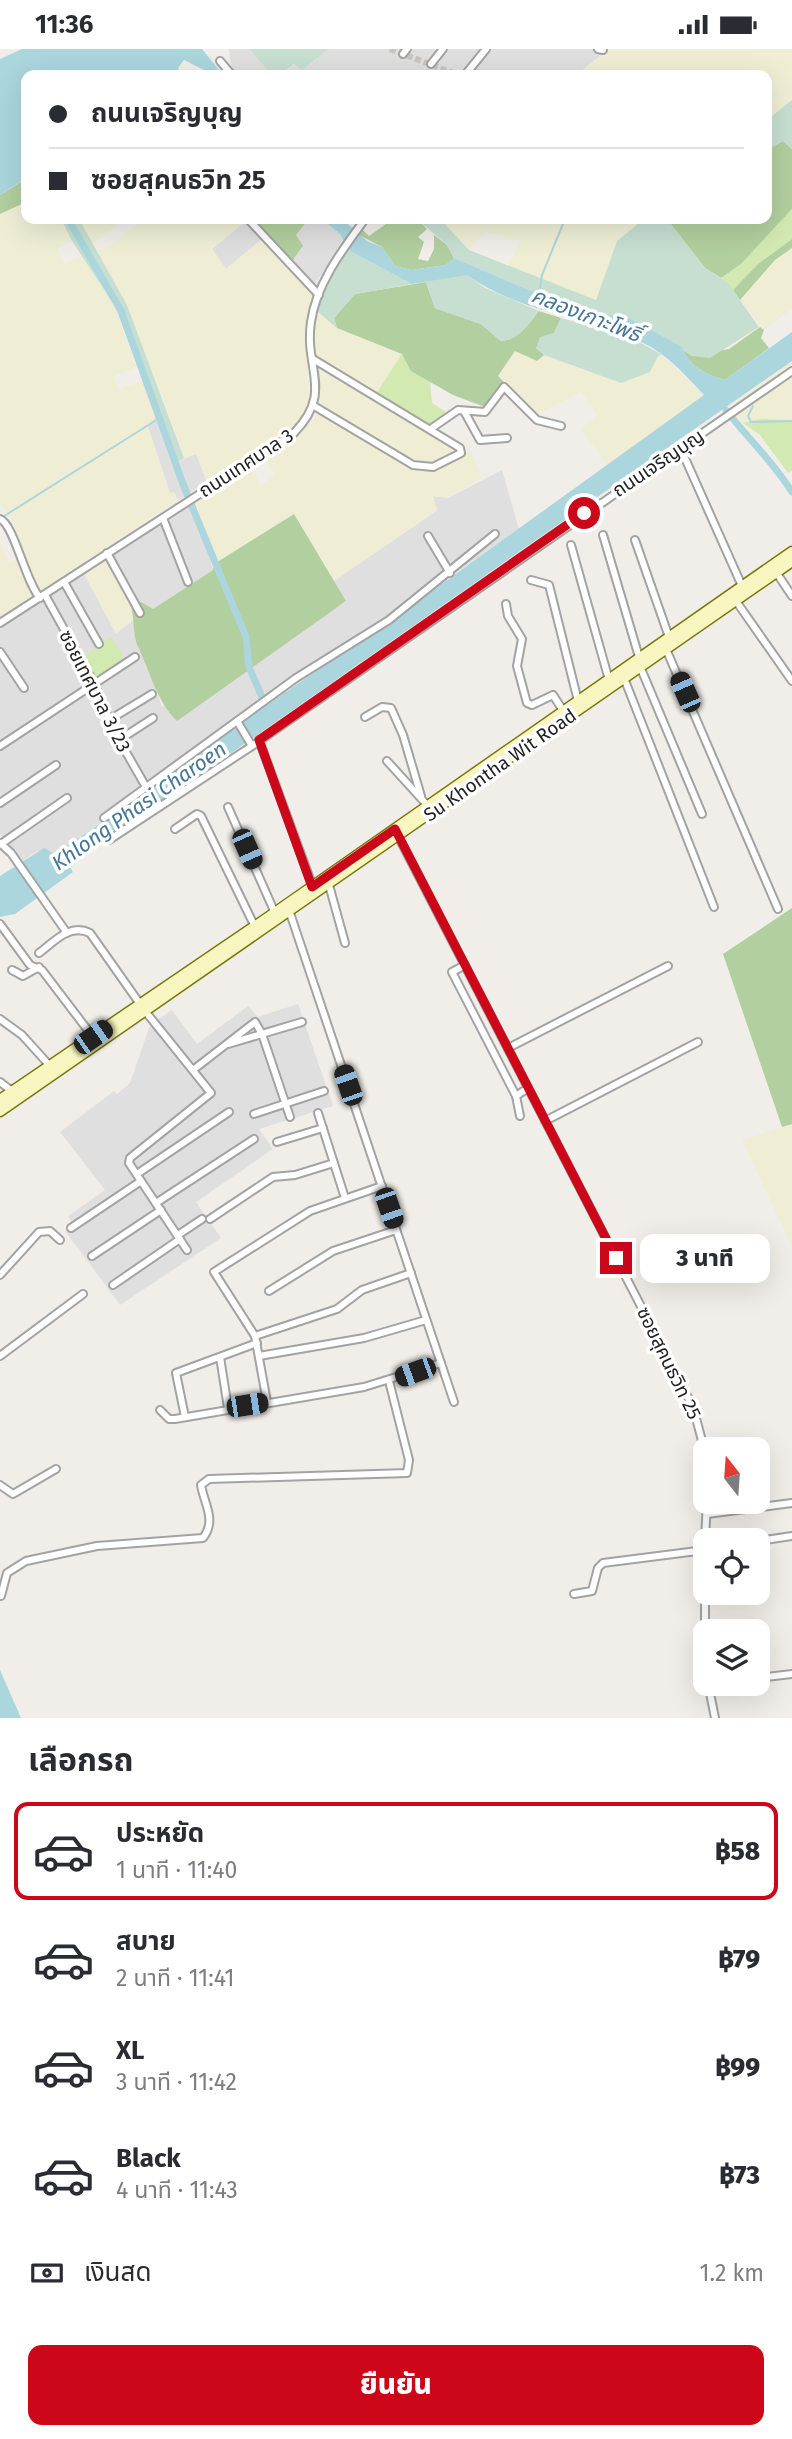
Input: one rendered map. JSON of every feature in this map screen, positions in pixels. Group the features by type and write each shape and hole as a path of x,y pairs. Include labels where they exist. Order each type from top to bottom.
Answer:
{"main road":[{"name":"Su Khontha Wit Road","path":"0,1100 17,1094 624,678 638,662 669,637 792,552"},
{"name":"Su Khontha Wit Road","path":"314,890 329,885 428,806 578,701 638,662 666,649 792,561"},
{"name":"Su Khontha Wit Road","path":"256,930 275,913 289,908"},
{"name":"Su Khontha Wit Road","path":"0,1111 50,1066 142,1008"}],"street":[{"path":"431,64 443,49"},
{"path":"469,70 486,49"},
{"path":"220,61 228,70"},
{"path":"253,224 319,295"},
{"path":"357,224 359,228"},
{"path":"313,359 432,428 460,447 461,453 433,467 420,468 314,406 310,324 319,295 362,224"},
{"name":"ถนนเจริญบุญ","path":"109,840 259,740 792,371"},
{"path":"432,428 453,411 485,412 504,387 537,420 561,426"},
{"name":"ถนนเทศบาล 3","path":"0,623 294,433 314,406"},
{"path":"464,411 480,440 507,438"},
{"path":"684,456 742,586"},
{"path":"163,518 188,582"},
{"name":"ซอยเทศบาล 3/23","path":"0,519 9,526 26,577 42,596 96,685 118,740 146,787"},
{"path":"104,818 312,667 389,620 495,534"},
{"path":"603,535 638,662 702,814"},
{"path":"428,536 450,573"},
{"path":"635,540 669,637"},
{"path":"571,545 609,680"},
{"path":"107,554 140,613"},
{"path":"776,572 792,596"},
{"path":"531,580 543,581 549,585 578,701"},
{"path":"64,582 99,645"},
{"path":"736,601 792,681"},
{"path":"506,604 508,616 522,639 517,666 527,703 532,705 553,695 564,712"},
{"path":"666,649 778,909"},
{"path":"0,652 24,688"},
{"path":"0,746 135,657"},
{"path":"624,678 714,907"},
{"path":"109,720 152,694"},
{"path":"365,717 382,707 391,708 403,736 421,796"},
{"path":"118,740 153,718"},
{"path":"238,722 251,744"},
{"path":"259,740 314,890"},
{"path":"387,761 428,806"},
{"path":"0,803 56,765"},
{"path":"67,933 18,862 1,844 68,799"},
{"path":"228,807 275,913"},
{"path":"175,829 197,814 201,816 256,930"},
{"name":"ซอยสุคนธวิท 25","path":"397,833 693,1407 701,1437"},
{"path":"329,885 345,943"},
{"path":"289,908 454,1402"},
{"path":"0,924 30,965 39,967 93,1037"},
{"path":"39,953 67,933 80,928 90,933 142,1008 211,1093 130,1158 129,1163 187,1250"},
{"path":"465,965 452,972 516,1096 520,1116"},
{"path":"12,970 23,976 39,967"},
{"path":"508,1048 668,967"},
{"path":"0,1019 22,1035 50,1066"},
{"path":"193,1070 254,1021 262,1034 290,1117"},
{"path":"223,1046 302,1022"},
{"path":"545,1122 698,1042"},
{"path":"0,1082 17,1094"},
{"path":"516,1096 528,1088"},
{"path":"254,1115 324,1091"},
{"path":"71,1228 229,1112"},
{"path":"318,1113 345,1198"},
{"path":"277,1142 323,1128"},
{"path":"156,1202 254,1139"},
{"path":"210,1219 273,1177 295,1175 334,1163"},
{"path":"267,1402 256,1339 214,1272 302,1215 382,1186"},
{"path":"92,1256 161,1210"},
{"path":"113,1285 202,1219"},
{"path":"269,1291 333,1251 396,1230"},
{"path":"0,1275 39,1231 50,1231 60,1240"},
{"path":"185,1416 176,1373 337,1309 362,1290 411,1273"},
{"path":"0,1356 83,1294"},
{"path":"259,1356 364,1338 426,1320"},
{"path":"220,1357 228,1408"},
{"path":"160,1409 169,1419 389,1381 441,1363"},
{"path":"1,1596 7,1573 26,1562 97,1546 203,1538 208,1531 210,1516 201,1485 209,1479 407,1473 409,1460 389,1381"},
{"path":"0,1485 13,1494 56,1469"},
{"path":"770,1506 792,1503"},
{"path":"706,1528 707,1514"},
{"path":"770,1539 792,1536"},
{"path":"574,1594 593,1591 598,1567 603,1563 693,1552"},
{"path":"770,1677 792,1674"},
{"path":"711,1696 715,1718"}],"shaded area":[{"path":"229,49 249,49 268,70 231,70"},
{"path":"329,49 609,49 582,70 302,70"},
{"path":"295,64 302,70 287,70"},
{"path":"242,224 248,224 261,240 226,269 212,249"},
{"path":"306,224 328,224 340,234 344,244 314,285 291,263 302,249 296,235"},
{"path":"157,415 184,497 178,500 174,493 170,494 148,427"},
{"path":"196,453 207,482 191,492 178,462"},
{"path":"502,470 519,529 173,770 165,780 55,854 37,851 23,861 0,834 0,620 4,625 83,572 116,633 133,620 139,650 145,656 162,707 346,602 334,581 436,511 432,496 448,498"},
{"path":"195,503 213,570 138,619 107,557"},
{"path":"298,1004 333,1106 259,1129 273,1149 196,1202 221,1238 120,1305 65,1231 74,1226 68,1216 105,1190 60,1132 114,1091 117,1094 130,1083 150,1025 172,1010 197,1044 248,1006 258,1017"}],"green space":[{"path":"249,49 329,49 302,70 294,64 286,70 268,70"},
{"path":"609,49 792,49 792,100 772,116 772,70 582,70"},
{"path":"792,100 792,149 783,141 772,147 772,116"},
{"path":"783,141 792,149 792,209 741,264 721,278 705,268 671,224 772,224 772,147"},
{"path":"21,182 21,204 0,214 0,195"},
{"path":"21,204 21,224 64,224 72,241 58,248 64,263 82,256 115,306 136,368 114,376 118,389 143,381 157,415 148,427 170,493 174,492 178,500 0,617 0,541 8,562 25,557 12,519 0,504 0,214"},
{"path":"792,209 792,239 758,264 733,290 721,278 741,264"},
{"path":"64,224 82,224 127,305 184,458 178,462 191,492 184,497 157,415 115,306"},
{"path":"82,224 119,224 92,243"},
{"path":"137,224 242,224 212,249 226,269 261,240 315,298 306,318 309,407 292,428 207,482 196,454 184,458 163,397 97,249 105,249"},
{"path":"259,224 305,224 296,235 303,246 291,263 259,228"},
{"path":"386,224 422,224 427,229 418,237 424,242 418,259 428,261 434,249 434,235 447,245 454,258 446,265 411,270 395,266 382,247 359,235 363,230 369,236"},
{"path":"423,224 445,224 469,250 596,300 617,241 638,224 671,224 705,268 728,283 759,327 710,358 692,356 627,317 606,316 567,299 531,291 454,258 447,245"},
{"path":"445,224 638,224 617,241 596,300 507,267 521,240 485,232 469,250"},
{"path":"792,239 792,248 775,260 740,300 733,290 758,264"},
{"path":"792,248 792,309 764,330 740,300 775,260"},
{"path":"348,250 412,284 355,294 334,318 337,328 318,312 319,304 329,279"},
{"path":"467,275 485,288 539,311 513,338 501,341 481,324 435,308 426,282"},
{"path":"426,282 435,308 481,324 501,341 513,338 539,311 561,318 554,333 536,348 544,355 537,361 515,351 498,376 504,382 485,407 453,395 411,371 402,354 337,328 334,318 355,294"},
{"path":"318,312 337,328 402,354 431,431 472,453 482,478 448,498 433,496 437,510 334,581 293,514 214,564 195,503 251,467 261,485 275,475 264,457 313,421 319,405 313,333"},
{"path":"561,318 626,337 662,355 658,356 650,372 621,383 544,355 536,348 540,337 554,333"},
{"path":"760,327 764,330 761,338 769,348 725,380 699,369 682,347 692,356 729,349"},
{"path":"516,350 537,361 544,355 621,383 662,355 704,395 607,465 581,429 597,415 581,392 536,415 498,377"},
{"path":"402,354 411,371 430,380 432,403 446,412 431,431 374,397"},
{"path":"792,361 792,420 760,419 743,423 729,407"},
{"path":"760,419 792,420 792,471 788,473 760,435 743,423"},
{"path":"294,514 346,601 177,721 159,696 137,643 129,601 141,602 153,609 213,570 214,564"},
{"path":"107,557 134,613 133,620 116,634 83,572"},
{"path":"111,637 125,658 96,679 83,657"},
{"path":"792,908 792,1124 782,1127 723,954"},
{"path":"792,1124 792,1247 742,1140"}],"water":[{"path":"22,49 202,49 219,70 204,70 184,60 179,70 21,70 21,181 0,195 0,59"},
{"name":"Khlong Phasi Charoen","path":"328,224 348,224 367,241 382,247 395,266 411,270 446,265 454,258 531,291 567,299 606,316 627,317 682,347 699,369 725,380 792,332 792,361 104,842 70,867 73,872 15,914 0,917 0,876 44,848 55,854 165,780 173,770 439,586 704,395 668,359 643,343 509,298 467,275 412,284 348,250 340,234"},
{"path":"0,1670 21,1718 0,1718"}],"waterway":[{"path":"71,224 121,311 184,487 246,637 249,667 262,697"},
{"path":"539,293 542,275 563,224"},
{"path":"753,406 748,416 751,422 792,421"},
{"name":"คลองเกาะโพธิ์","path":"726,410 777,470 792,492"},
{"path":"1,518 161,417"}],"tunnel":[{"path":"390,49 445,70"}],"route":[{"path":"584,513 259,740 312,887 395,829 616,1258"}]}
